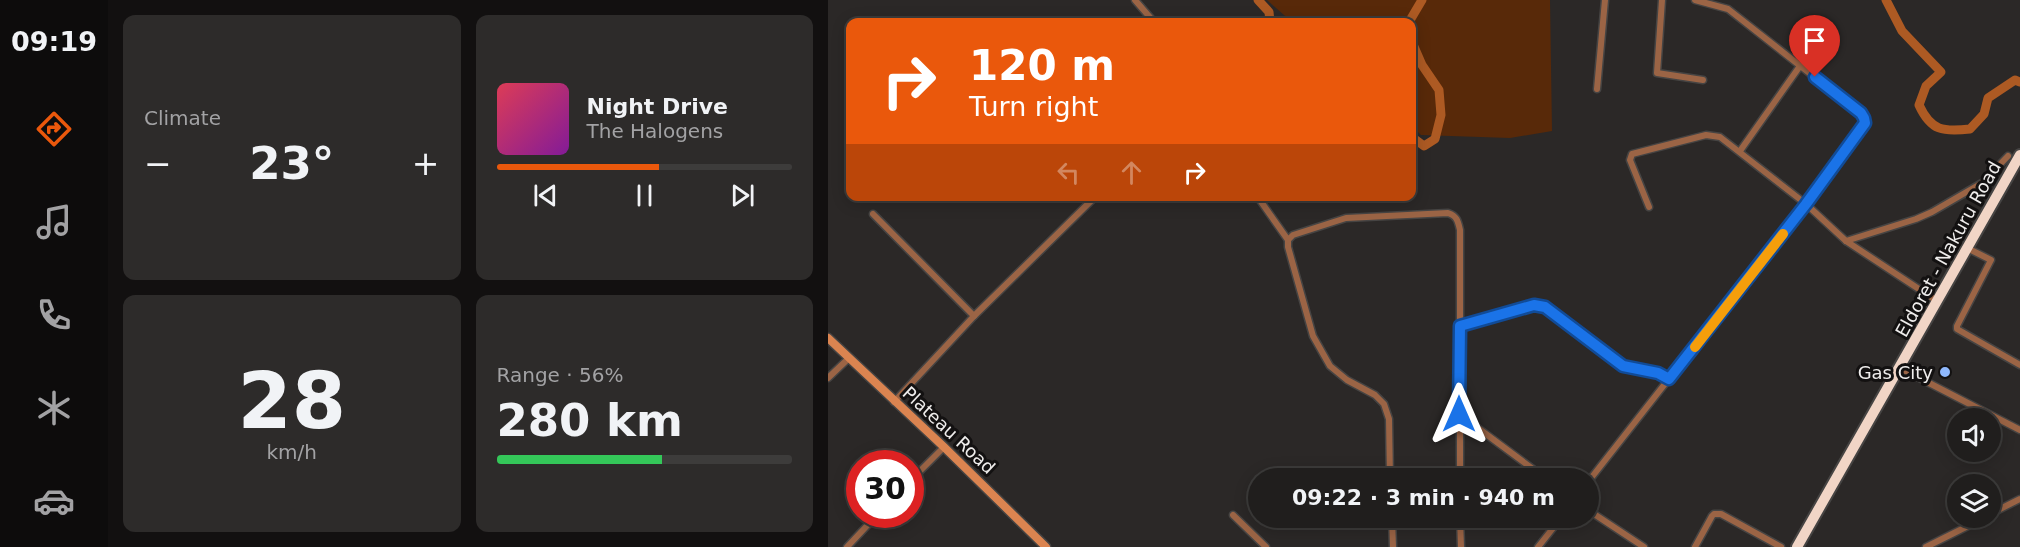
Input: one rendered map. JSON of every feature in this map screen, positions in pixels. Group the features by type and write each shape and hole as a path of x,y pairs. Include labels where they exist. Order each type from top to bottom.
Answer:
{"highway":[{"name":"Eldoret - Nakuru Road","path":"1801,546 2020,155"}],"street":[{"path":"1135,0 1151,18"},
{"path":"1597,89 1605,0"},
{"path":"1662,0 1657,73 1703,80"},
{"path":"1599,468 1806,204 1863,126 1865,120 1861,113 1728,9 1713,2 1695,0"},
{"path":"1740,151 1800,66"},
{"path":"1649,207 1630,160 1632,154 1706,135 1720,137 1806,204 1846,241 1937,301"},
{"path":"1846,241 1932,212 1982,183 2008,156"},
{"path":"894,402 974,316 1091,201"},
{"path":"1261,201 1288,240 1313,336 1330,366 1347,380 1375,395 1388,411 1390,468"},
{"path":"1288,240 1293,235 1346,218 1439,213 1452,215 1458,221 1460,230 1460,468"},
{"path":"873,214 974,316"},
{"path":"1967,248 1991,261 1957,329 2020,365"},
{"path":"1460,326 1540,305 1623,366 1658,373 1669,379"},
{"name":"Plateau Road","path":"828,338 944,447 1044,546"},
{"path":"828,378 849,358"},
{"path":"1900,369 2020,430"},
{"path":"1459,414 1532,468"},
{"path":"924,467 944,447"},
{"path":"2001,508 2020,499"},
{"path":"1695,547 1712,516 1716,514 1721,514 1781,547"},
{"path":"1233,515 1266,547"},
{"path":"1599,517 1644,547"},
{"path":"846,547 864,528"},
{"path":"1392,528 1393,547"},
{"path":"1460,528 1461,547"},
{"path":"1538,547 1553,528"},
{"path":"1926,547 1964,528"}],"shaded area":[{"path":"1267,0 1550,0 1552,131 1510,138 1421,135 1416,130 1416,18 1287,18"}],"waterway":[{"path":"1258,0 1269,12 1270,18"},
{"path":"1411,18 1422,0"},
{"path":"1886,0 1902,31 1941,72 1926,86 1919,105 1933,125 1945,130 1970,129 1984,114 1988,98 2015,80 2020,82"},
{"path":"1416,51 1422,65 1439,90 1441,115 1435,139 1424,146 1416,140"}],"slow traffic":[{"path":"1695,347 1783,234"}],"place":[{"name":"Gas City","path":"1945,372"}],"route":[{"path":"1459,414 1460,326 1534,305 1545,307 1608,357 1623,366 1658,373 1669,379 1806,204 1865,123 1861,113 1815,77"}]}
